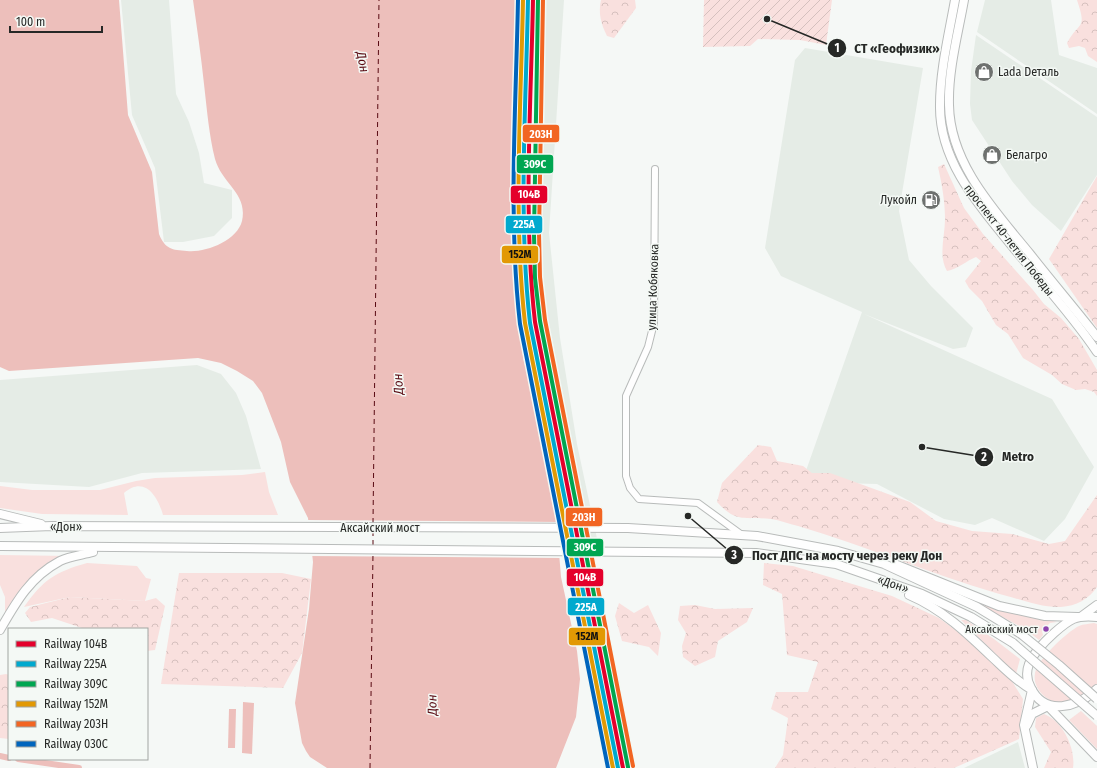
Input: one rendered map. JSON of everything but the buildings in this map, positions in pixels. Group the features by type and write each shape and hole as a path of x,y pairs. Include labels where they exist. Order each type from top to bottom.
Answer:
{"main road":[{"name":"проспект 40-летия Победы","path":"955,0 942,76 940,101 942,130 950,153 960,177 980,207 1097,352"},
{"name":"проспект 40-летия Победы","path":"964,0 951,78 949,101 951,129 969,173 988,202 1097,337"},
{"path":"940,101 949,101"},
{"path":"0,514 52,526"},
{"name":"«Дон»","path":"0,528 52,526 132,527"},
{"name":"Аксайский мост","path":"132,527 628,528"},
{"name":"«Дон»","path":"628,528 758,536 838,551 884,564 977,607 1021,634 1097,699"},
{"name":"«Дон»","path":"0,546 132,549"},
{"path":"0,630 21,594 40,574 61,561 104,548"},
{"name":"Аксайский мост","path":"132,549 627,550"},
{"name":"«Дон»","path":"627,550 756,553 836,564 922,594 971,617 1014,643 1097,716"},
{"path":"884,564 902,567 999,606 1045,616 1097,617"},
{"path":"864,575 919,599 938,610 959,626 1019,682 1032,690"},
{"path":"1097,605 1069,621 1055,632 1036,651 1029,665 1027,676 1034,695 1048,706 1097,757"},
{"path":"1025,737 1028,720 1032,714 1048,706 1073,705 1089,696 1097,689"},
{"path":"1032,690 1025,717 1025,737 1033,768"}],"street":[{"name":"улица Кобяковка","path":"656,169 654,322 648,347 626,396 626,476 630,488 639,498 698,503 742,535"}],"shaded area":[{"path":"121,0 169,0 176,94 189,122 199,153 204,183 232,190 232,218 214,236 183,242 164,242 155,168 132,115"},
{"path":"523,0 564,0 549,233 560,338 577,444 599,548 566,548 525,341 517,246 519,87"},
{"path":"985,0 1051,0 1059,55 1097,68 1097,114 977,32"},
{"path":"976,35 1097,117 1097,175 1061,231 1032,205 1012,181 972,120 970,104 971,71"},
{"path":"805,48 923,68 899,211 909,260 931,286 973,328 966,347 953,349 864,314 1052,399 1094,467 1065,519 1044,541 992,518 975,525 944,519 877,484 802,482 862,312 781,276 765,248 795,60"},
{"path":"197,365 221,374 236,393 246,416 261,469 142,473 89,487 0,482 0,380"},
{"path":"1018,742 1025,768 964,768"}],"green space":[{"path":"601,0 635,0 636,8 614,38 607,36 603,27 600,14"},
{"path":"704,0 832,0 826,45 800,40 758,39 750,46 703,47"},
{"path":"1077,0 1097,0 1097,62 1088,56 1085,48 1079,46 1069,48 1067,43 1082,21"},
{"path":"944,164 964,208 983,234 1044,304 1061,318 1079,339 1097,370 1097,396 1094,392 1085,389 1076,390 1062,384 1052,375 1023,358 1008,334 996,325 982,301 969,288 965,281 981,261 976,257 955,269 947,271 944,265 942,252 945,219 942,186 938,167"},
{"path":"1097,176 1097,328 1049,259"},
{"path":"758,445 771,447 777,461 803,466 812,473 830,473 910,502 936,521 972,531 1012,534 1049,544 1065,541 1097,495 1097,587 1090,595 1077,603 1061,607 1045,606 971,585 798,526 762,518 742,518 730,514 717,502 722,483"},
{"path":"265,472 269,492 278,515 163,515 158,501 150,490 138,486 124,493 128,515 42,514 0,508 0,486 32,490 100,490 155,478 242,475"},
{"path":"0,555 70,556 59,560 8,612 5,612 5,597 0,585"},
{"path":"87,563 137,566 146,578 151,579 145,601 70,597 24,607 37,590 51,578 66,570"},
{"path":"764,563 793,566 892,596 939,618 973,643 1010,678 1023,699 1019,739 954,768 775,768 783,755 788,718 771,709 776,692 808,692 818,662 787,655 782,594 763,585"},
{"path":"179,573 282,573 311,579 302,653 283,688 161,684"},
{"path":"966,596 1006,610 1057,622 1050,623 1042,631 1043,635 1039,640 1025,629 967,598"},
{"path":"70,597 145,601 156,598 165,606 155,650 148,651 148,628 82,628 52,618 31,622 25,613 30,607"},
{"path":"619,603 634,613 648,605 661,633 658,656 649,647 622,641 615,616"},
{"path":"695,605 715,609 753,608 747,622 718,641 715,657 695,666 683,657 682,646 686,633 678,620 680,606"},
{"path":"961,620 966,620 1020,659 1016,674"},
{"path":"1097,624 1097,685 1078,701 1068,704 1053,702 1041,693 1037,687 1035,673 1037,667 1054,646 1067,634 1081,625"},
{"path":"0,675 8,675 8,739 0,738"},
{"path":"1081,711 1097,726 1097,749 1069,720"},
{"path":"1044,714 1057,723 1067,736 1072,753 1073,768 1044,768 1051,752 1035,727 1036,718"}],"water":[{"name":"Дон","path":"0,0 119,0 128,115 152,172 159,234 164,243 170,248 194,251 211,248 227,240 239,228 242,221 243,211 238,196 218,168 215,159 208,122 202,63 193,0 521,0 515,233 516,279 522,349 524,362 539,408 556,516 561,577 577,651 580,679 576,717 556,768 327,768 310,757 302,743 295,703 309,609 313,562 308,518 290,482 281,442 262,393 253,381 221,363 198,358 9,371 0,367"},
{"path":"243,702 254,703 252,754 242,753"},
{"path":"229,709 236,709 235,748 228,748"}],"pier":[{"path":"307,520 559,522 562,558 310,556"}],"waterway":[{"path":"0,756 8,758"},
{"path":"25,760 79,768"}],"ferry route":[{"path":"373,523 379,0"},
{"path":"373,531 373,545"},
{"path":"370,768 373,553"}],"rail line":[{"name":"030C","path":"518,0 514,162 514,244 520,324 608,768"},
{"name":"152М","path":"523,0 519,162 519,243 525,323 613,768"},
{"name":"225А","path":"528,0 524,162 524,243 530,323 618,768"},
{"name":"104В","path":"533,0 529,161 529,242 535,322 623,768"},
{"name":"309С","path":"538,0 534,234 535,278 540,321 628,767"},
{"name":"203Н","path":"543,0 539,234 540,277 545,320 633,766"}],"place":[{"name":"СТ «Геофизик»","path":"767,19"},
{"name":"Lada Dеталь","path":"984,72"},
{"name":"Белагро","path":"992,155"},
{"name":"Лукойл","path":"931,200"},
{"name":"Metro","path":"922,447"},
{"name":"Пост ДПС на мосту через реку Дон","path":"688,516"},
{"name":"Аксайский мост","path":"1046,629"}]}
